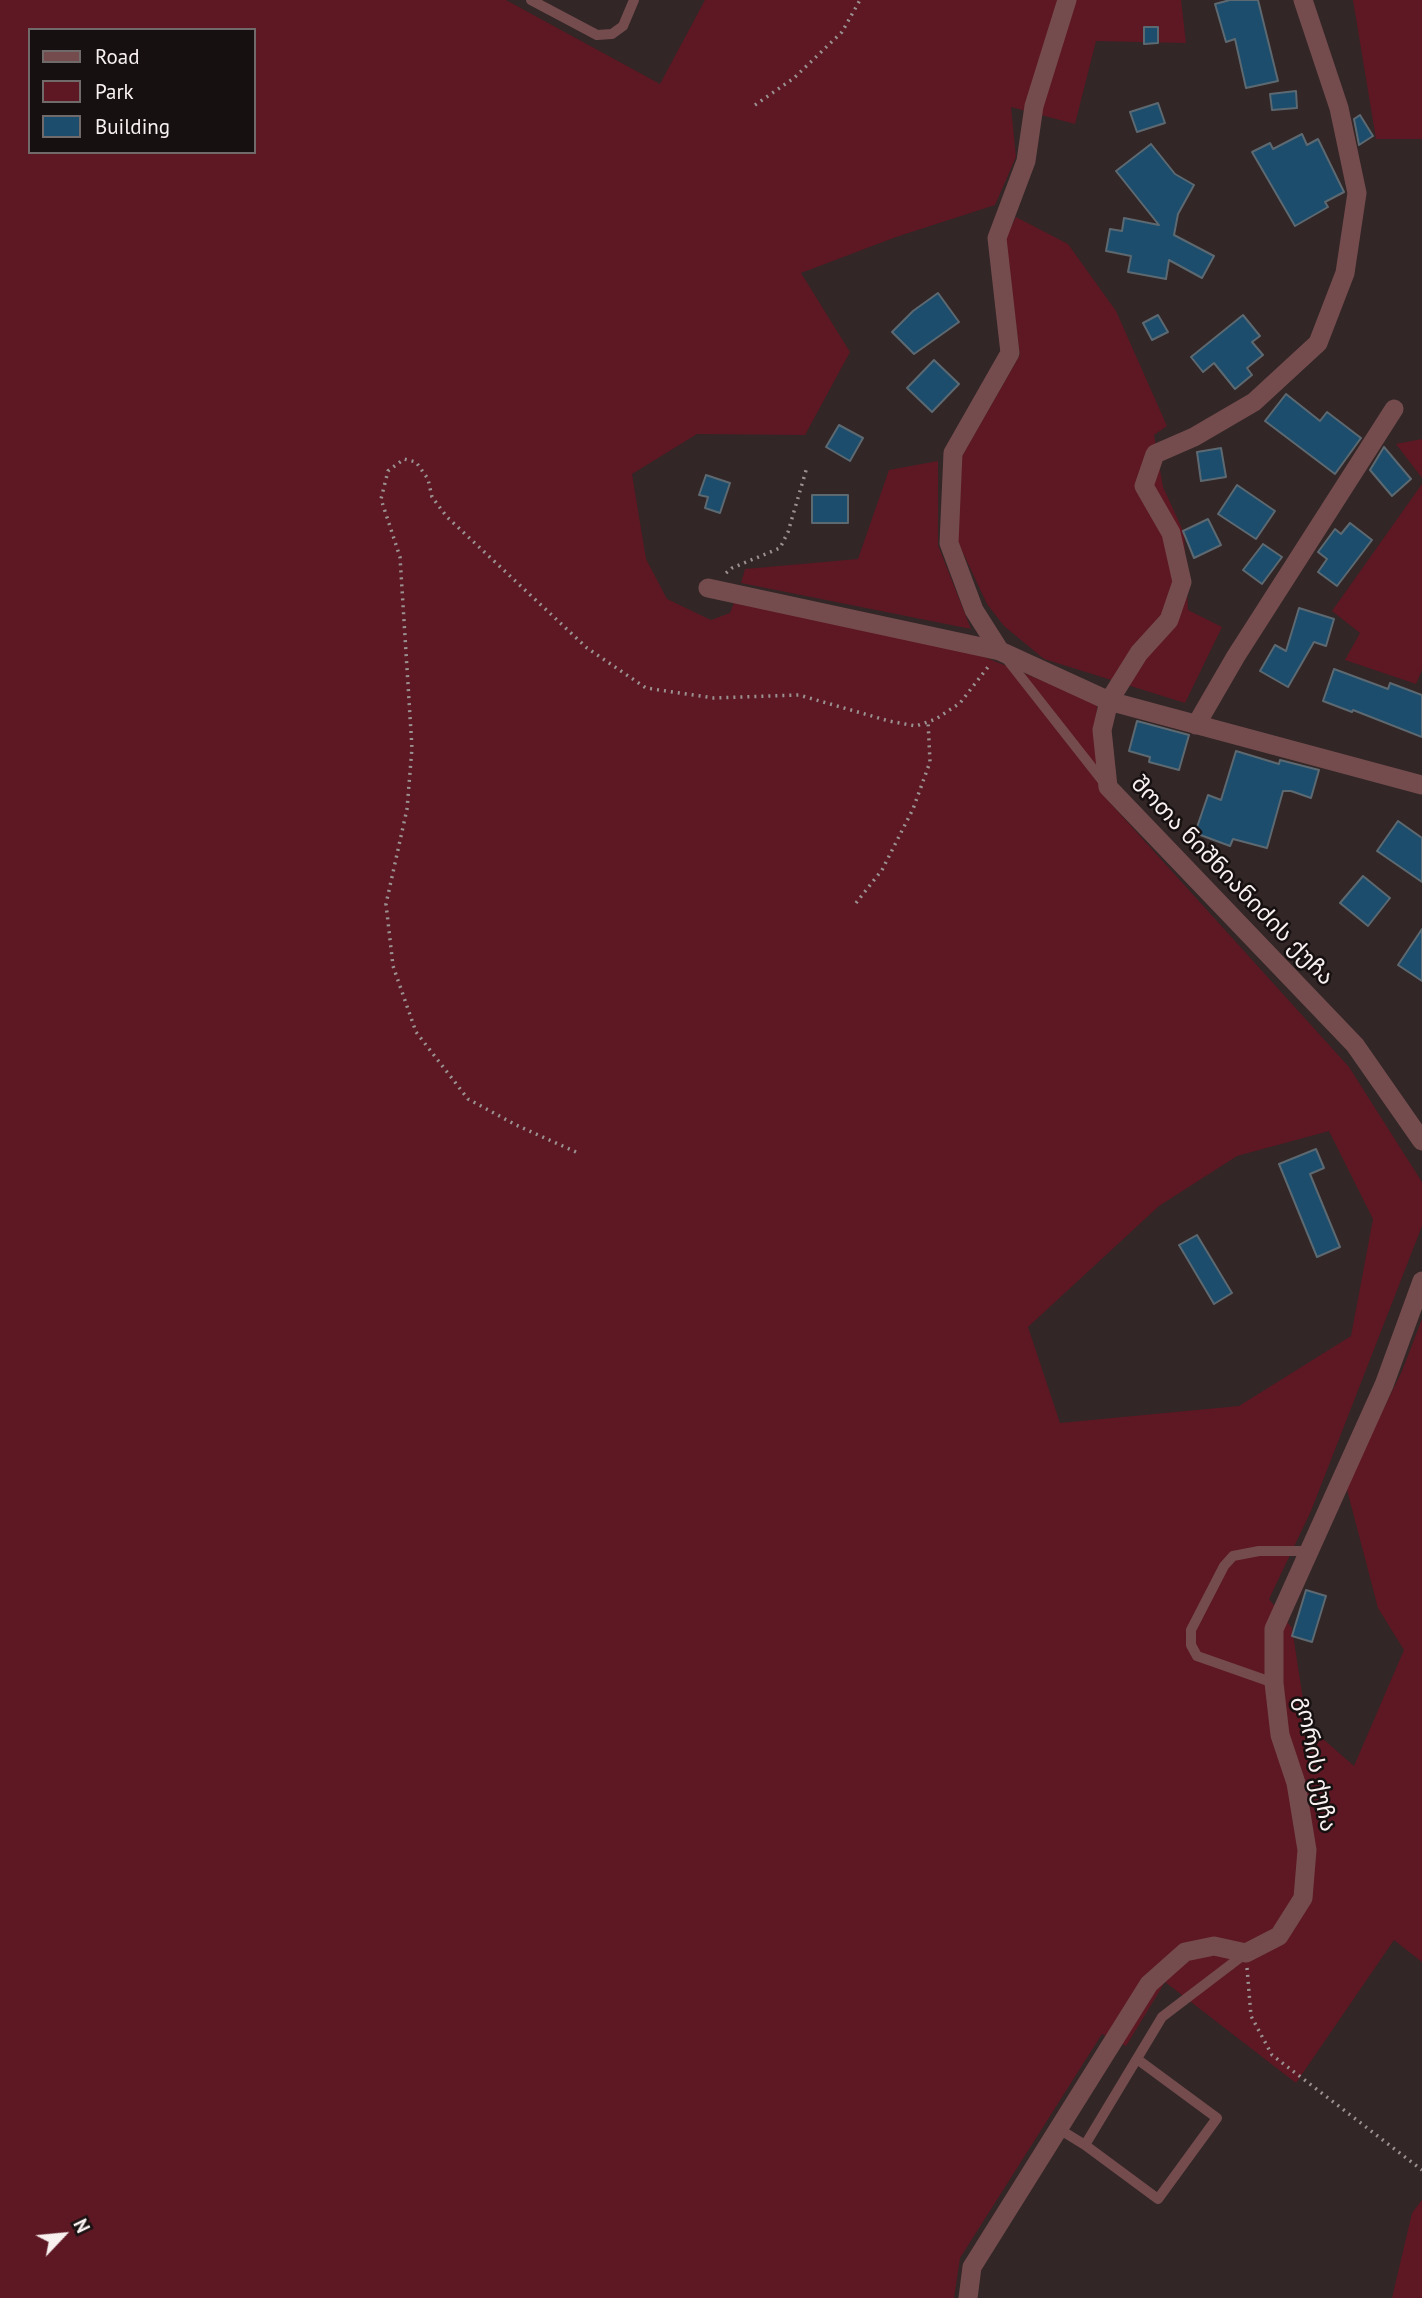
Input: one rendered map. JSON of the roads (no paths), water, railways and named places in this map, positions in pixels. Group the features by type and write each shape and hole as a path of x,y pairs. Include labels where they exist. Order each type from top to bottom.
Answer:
{"street":[{"path":"1000,651 974,610 949,543 953,453 1010,353 997,239 1026,161 1034,106 1067,0"},
{"name":"შოთა ნიშნიანიძის ქუჩა","path":"1303,0 1339,108 1357,193 1345,272 1318,343 1254,402 1194,437 1155,454 1144,486 1171,533 1182,582 1169,620 1139,653 1109,701 1102,730 1108,787 1355,1045 1422,1142"},
{"path":"1196,725 1236,656 1394,409"},
{"path":"708,587 1000,651 1109,701 1422,785"},
{"name":"გორის ქუჩა","path":"1246,1953 1279,1936 1303,1898 1307,1850 1296,1783 1280,1735 1274,1683 1274,1629 1384,1384 1422,1281"},
{"path":"968,2298 972,2267 1149,1984 1185,1952 1214,1946 1246,1953"}],"lane":[{"path":"531,0 597,36 611,34 623,26 634,0"},
{"path":"1000,651 1108,787"},
{"path":"1274,1683 1197,1656 1191,1645 1191,1630 1224,1566 1233,1556 1259,1551 1310,1551"},
{"path":"1086,2145 1162,2017 1246,1953"},
{"path":"1059,2129 1086,2145 1158,2199 1217,2118 1137,2059"}]}
